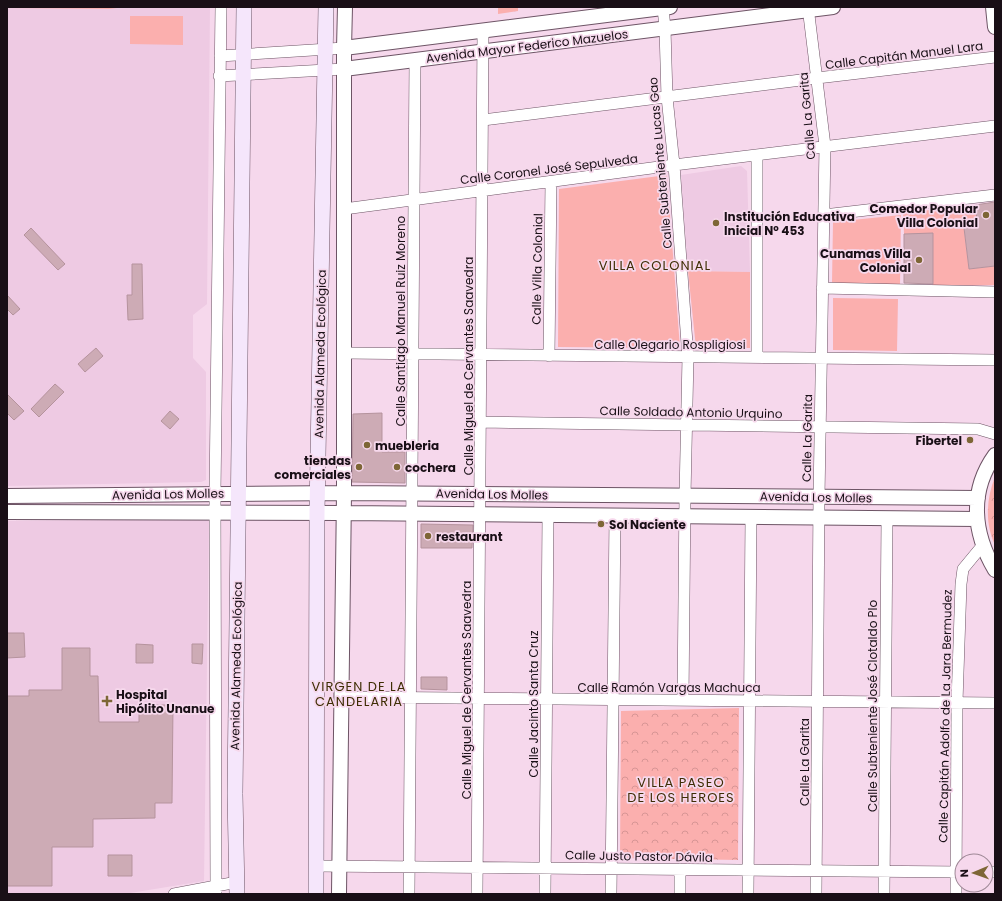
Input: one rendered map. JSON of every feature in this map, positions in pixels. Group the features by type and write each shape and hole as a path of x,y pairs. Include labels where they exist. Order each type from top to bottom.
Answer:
{"main road":[{"name":"Avenida Alameda Ecológica","path":"237,888 235,794 244,7"},
{"name":"Avenida Alameda Ecológica","path":"316,894 317,513 326,7"}],"street":[{"name":"Avenida Alameda Ecológica","path":"216,890 215,494 221,7"},
{"name":"Avenida Alameda Ecológica","path":"339,894 344,513 345,7"},
{"name":"Avenida Mayor Federico Mazuelos","path":"220,56 344,48 665,7"},
{"name":"Calle Subteniente Lucas Gao","path":"665,7 667,97 674,165 688,357 684,516 683,700"},
{"name":"Avenida Mayor Federico Mazuelos","path":"219,76 344,69 833,7"},
{"path":"992,7 995,27"},
{"name":"Calle La Garita","path":"808,9 825,146 819,497 816,894"},
{"name":"Calle Miguel de Cervantes Saavedra","path":"478,894 483,31"},
{"name":"Calle Capitán Manuel Lara","path":"482,120 995,57"},
{"name":"Calle Santiago Manuel Ruiz Moreno","path":"409,894 415,60"},
{"name":"Calle Coronel José Sepulveda","path":"344,209 674,165 995,126"},
{"path":"757,155 757,357"},
{"name":"Calle Villa Colonial","path":"549,356 551,182"},
{"path":"824,215 995,195"},
{"path":"822,288 995,292"},
{"name":"Calle Olegario Rospligiosi","path":"344,353 995,360"},
{"name":"Calle Soldado Antonio Urquino","path":"481,422 978,429 995,434"},
{"path":"995,455 983,477 978,498 977,520 982,546 995,570"},
{"name":"Avenida Los Molles","path":"7,496 344,492 978,498"},
{"name":"Avenida Los Molles","path":"7,512 481,514 977,520"},
{"name":"Calle Jacinto Santa Cruz","path":"545,894 548,515"},
{"path":"612,894 615,516"},
{"path":"748,894 751,517"},
{"name":"Calle Subteniente José Clotaldo Plo","path":"884,894 887,519"},
{"name":"Calle Capitán Adolfo de La Jara Bermudez","path":"959,853 957,702 960,584 963,569 982,546"},
{"name":"Calle Ramón Vargas Machuca","path":"342,697 995,703"},
{"name":"Calle Justo Pastor Dávila","path":"316,866 954,872"},
{"path":"680,869 680,894"},
{"path":"174,894 237,888"}],"shaded area":[{"path":"7,7 210,7 207,304 193,315 193,358 206,372 206,480 201,482 7,486"},
{"name":"Institución Educativa Inicial Nº 453","path":"741,166 747,171 750,272 688,271 681,175"},
{"name":"Hospital Hipólito Unanue","path":"209,519 204,881 124,894 7,894 7,521"}],"green space":[{"path":"7,7 125,7 109,9"},
{"path":"498,7 518,7 518,11 498,14"},
{"path":"130,16 183,16 183,45 130,44"},
{"path":"667,175 680,348 558,347 559,189"},
{"path":"975,205 978,227 964,229 969,269 995,266 995,285 933,286 933,234 904,234 903,213"},
{"path":"901,215 900,286 832,283 833,222"},
{"path":"688,271 750,272 750,348 696,348"},
{"path":"833,298 898,299 897,351 833,350"},
{"path":"995,477 995,545 988,520 988,503"},
{"path":"739,708 738,860 620,858 621,711"}],"building":[{"path":"995,202 995,266 969,269 964,228 978,227 975,205"},
{"path":"31,228 65,264 58,270 24,235"},
{"name":"Cunamas Villa Colonial","path":"933,233 933,284 904,283 904,234"},
{"path":"132,264 142,264 143,319 128,320 127,295 132,295"},
{"path":"7,295 20,309 13,315 7,309"},
{"path":"96,348 103,356 85,372 78,364"},
{"path":"55,384 64,392 39,417 31,409"},
{"path":"7,394 24,411 14,420 7,413"},
{"path":"170,411 179,419 170,429 161,421"},
{"path":"382,413 382,452 405,452 405,483 352,482 353,414"},
{"path":"421,524 473,525 472,548 421,548"},
{"path":"7,633 24,633 25,657 7,658"},
{"path":"136,644 153,645 153,663 136,663"},
{"path":"192,644 203,644 202,664 192,663"},
{"path":"62,648 90,648 90,676 98,676 99,722 139,722 139,705 173,705 172,803 155,803 155,818 93,819 93,847 52,847 52,886 7,886 7,696 29,696 29,690 62,690"},
{"path":"421,677 447,677 447,690 421,689"},
{"path":"108,855 132,855 132,876 108,876"}],"place":[{"name":"Comedor Popular Villa Colonial","path":"986,215"},
{"name":"Institución Educativa Inicial Nº 453","path":"716,223"},
{"name":"Cunamas Villa Colonial","path":"919,260"},
{"name":"Fibertel","path":"970,440"},
{"name":"muebleria","path":"367,445"},
{"name":"tiendas comerciales","path":"359,467"},
{"name":"cochera","path":"397,467"},
{"name":"Sol Naciente","path":"601,524"},
{"name":"restaurant","path":"428,536"},
{"name":"Hospital Hipólito Unanue","path":"107,701"}],"district":[{"name":"VILLA COLONIAL","path":"655,265"},
{"name":"VIRGEN DE LA CANDELARIA","path":"359,694"},
{"name":"VILLA PASEO DE LOS HEROES","path":"681,790"}]}
